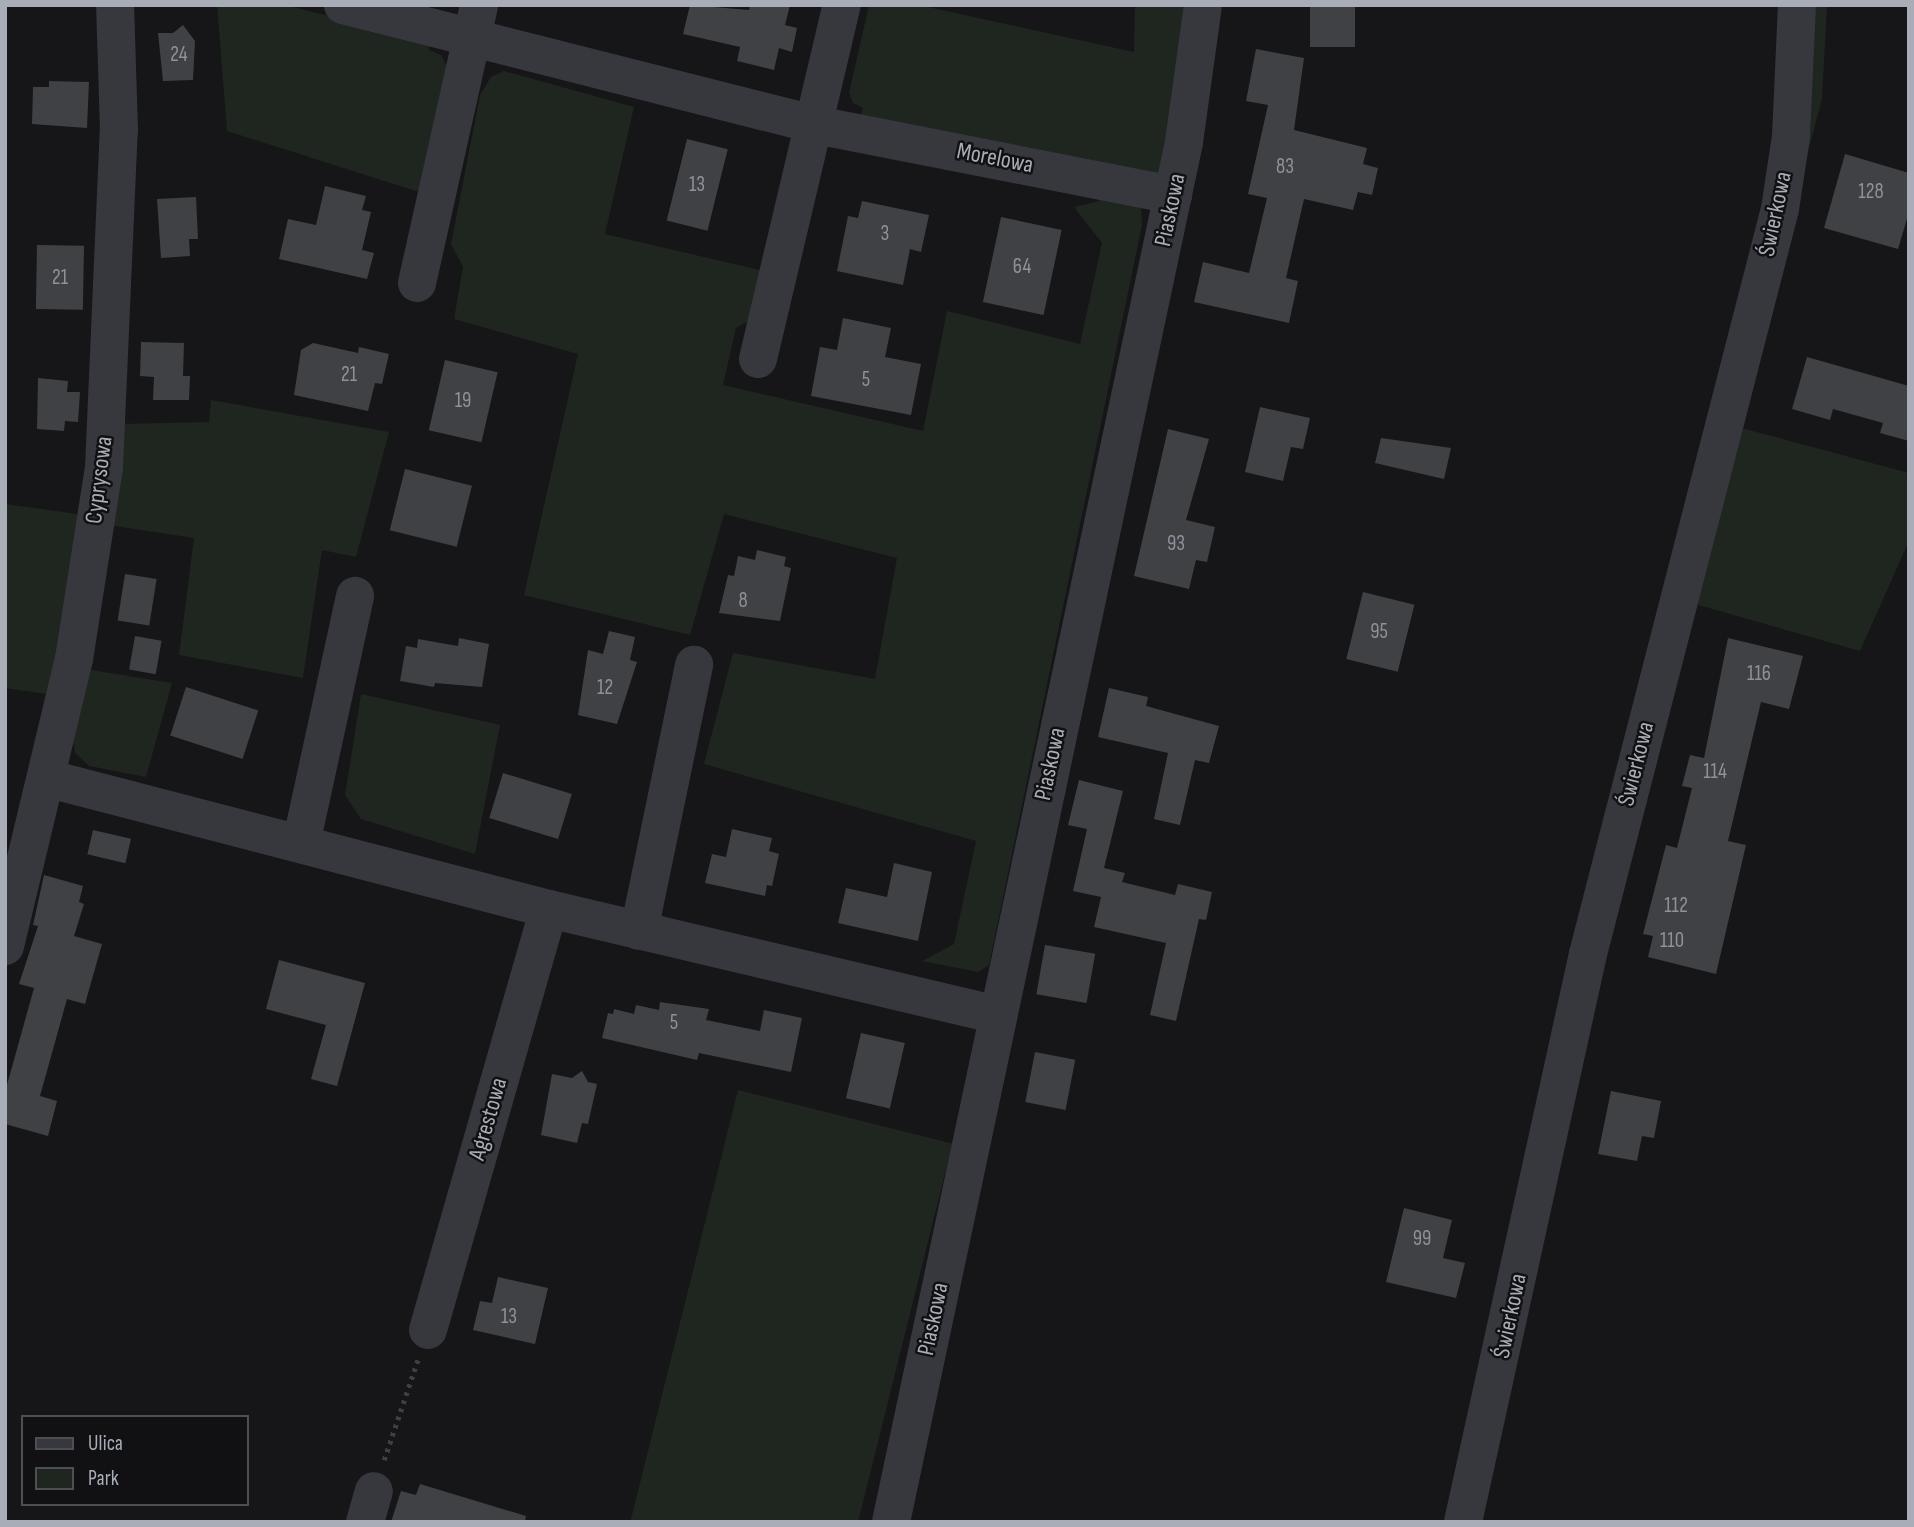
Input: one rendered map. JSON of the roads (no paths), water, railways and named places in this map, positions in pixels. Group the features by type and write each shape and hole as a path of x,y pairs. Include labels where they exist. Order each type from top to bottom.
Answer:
{"street":[{"name":"Cyprysowa","path":"5,946 74,659 104,468 119,130 115,5"},
{"name":"Morelowa","path":"343,5 475,21 816,125 1173,195"},
{"path":"758,359 816,125 842,5"},
{"name":"Piaskowa","path":"891,1522 996,1015 1173,195 1200,46 1203,5"},
{"name":"Świerkowa","path":"1463,1522 1588,954 1780,209 1791,136 1797,5"},
{"path":"417,283 475,21"},
{"path":"301,844 355,596"},
{"path":"639,931 694,665"},
{"path":"46,778 549,909 996,1015"},
{"name":"Agrestowa","path":"428,1330 549,909"}]}
